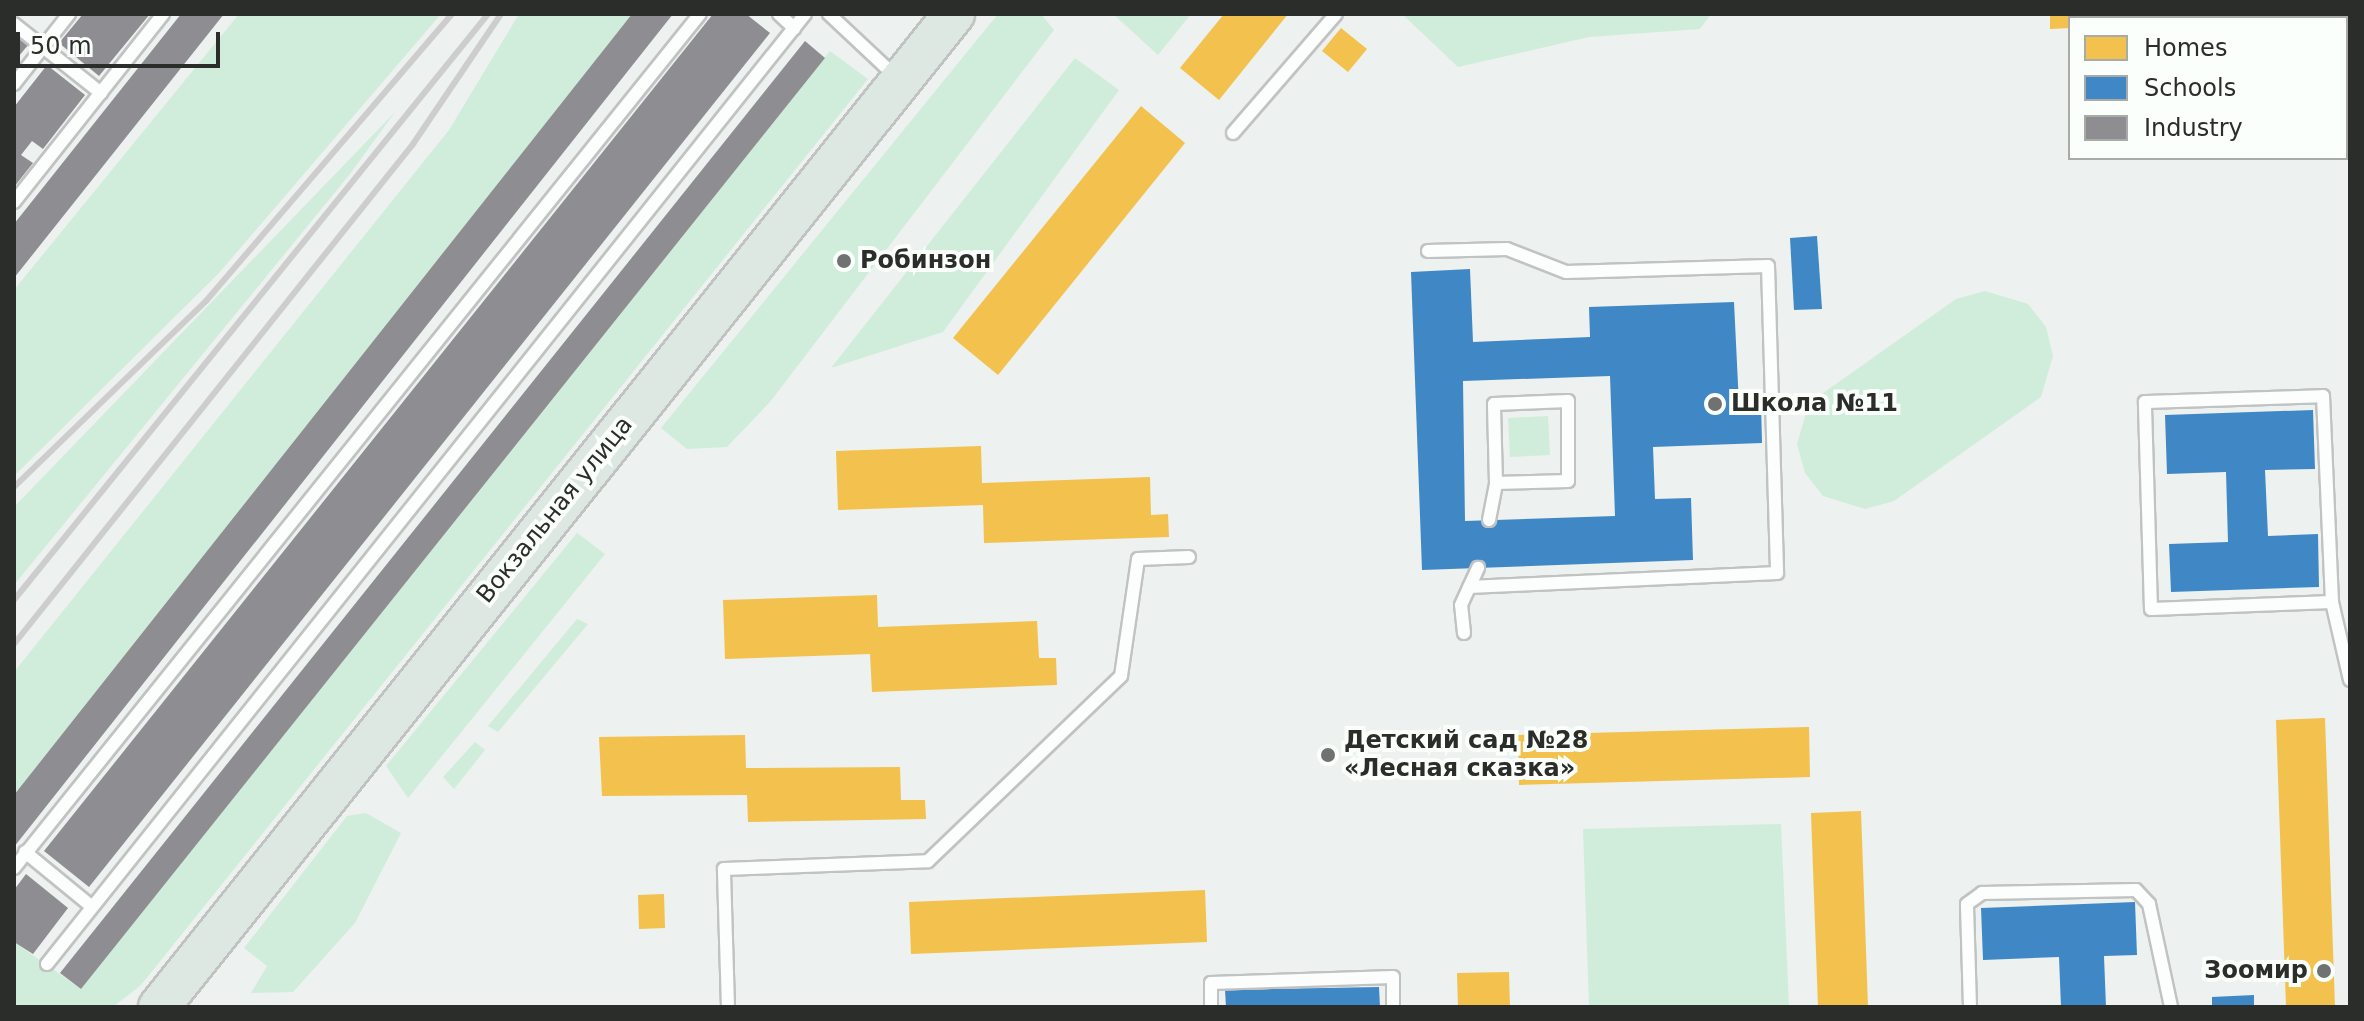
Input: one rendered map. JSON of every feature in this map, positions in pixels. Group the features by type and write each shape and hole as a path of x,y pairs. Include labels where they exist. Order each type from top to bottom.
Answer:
{"main road":[{"name":"Вокзальная улица","path":"159,1007 954,14"}],"lane":[{"path":"14,84 69,14"},
{"path":"14,202 163,14"},
{"path":"14,868 700,14"},
{"path":"779,14 794,28"},
{"path":"47,964 805,14"},
{"path":"829,14 901,82"},
{"path":"1233,133 1336,14"},
{"path":"14,24 101,93"},
{"path":"1428,251 1507,249 1566,272 1768,266 1777,573 1469,587"},
{"path":"2332,602 2151,609 2145,402 2323,396 2332,602 2350,680"},
{"path":"1489,520 1496,483 1494,404 1568,401 1568,481 1496,483"},
{"path":"728,1007 724,869 928,861 1121,676 1138,559 1189,557"},
{"path":"1464,633 1461,605 1478,568"},
{"path":"25,852 91,906"},
{"path":"1970,1007 1967,904 1982,893 2136,890 2149,904 2171,1007"},
{"path":"1211,1007 1211,983 1393,977 1393,1007"}],"green space":[{"path":"239,14 441,14 219,273 14,476 14,290"},
{"path":"519,14 632,14 14,795 14,672 449,130"},
{"path":"998,14 1041,14 1054,30 770,402 727,447 687,449 661,428"},
{"path":"1113,14 1191,14 1158,55"},
{"path":"1402,14 1711,14 1700,29 1589,37 1458,67"},
{"path":"830,51 868,79 141,985 113,1007 14,1007 14,942 81,989"},
{"path":"1075,58 1119,90 943,332 831,368"},
{"path":"395,112 350,174 14,585 14,507"},
{"path":"1985,291 2028,304 2046,327 2053,356 2041,397 1894,501 1865,509 1823,496 1805,473 1797,444 1809,403 1956,299"},
{"path":"1548,416 1550,455 1510,457 1508,418"},
{"path":"577,533 605,554 408,798 386,766"},
{"path":"577,619 588,624 498,732 488,726"},
{"path":"475,742 485,750 454,789 443,777"},
{"path":"366,813 401,833 355,923 293,992 251,993 267,966 244,948 347,816"},
{"path":"1781,824 1789,1007 1589,1007 1583,829"}],"building: Homes":[{"path":"1224,14 1288,14 1219,100 1180,68"},
{"path":"2050,14 2341,14 2068,16 2068,28 2050,29"},
{"path":"1341,28 1367,49 1348,72 1322,51"},
{"path":"1141,106 1185,143 998,375 953,338"},
{"path":"981,446 982,483 1150,477 1151,515 1168,514 1169,537 984,543 983,505 838,510 836,451"},
{"path":"877,595 878,627 1037,621 1039,658 1056,658 1057,685 872,692 870,654 725,659 723,600"},
{"path":"2325,718 2335,1007 2286,1007 2276,720"},
{"path":"1809,727 1810,777 1519,785 1518,735"},
{"path":"745,735 746,768 900,767 901,800 925,800 926,819 748,822 747,795 602,796 599,737"},
{"path":"1861,811 1868,1007 1818,1007 1811,813"},
{"path":"1205,890 1207,942 911,954 909,902"},
{"path":"664,894 665,928 639,929 638,895"},
{"path":"1509,972 1510,1007 1458,1007 1457,973"}],"building: Schools":[{"path":"1817,236 1822,309 1794,310 1790,238"},
{"path":"1470,269 1473,342 1590,337 1589,307 1734,302 1739,405 1761,404 1762,443 1653,447 1655,499 1691,498 1693,560 1422,570 1411,272","holes":["1610,376 1615,516 1465,521 1463,381"]},
{"path":"2313,410 2315,469 2265,470 2268,536 2318,534 2319,587 2171,592 2169,544 2228,542 2226,472 2167,474 2165,415"},
{"path":"2135,902 2137,955 2104,956 2106,1007 2061,1007 2059,957 1983,960 1981,908"},
{"path":"1379,987 1380,1007 1226,1007 1225,990"},
{"path":"2254,995 2254,1007 2212,1007 2212,997"}],"building: Industry":[{"path":"83,14 150,14 99,76 59,43"},
{"path":"181,14 224,14 14,278 14,224"},
{"path":"632,14 673,14 14,847 14,795"},
{"path":"713,14 746,14 770,33 89,887 44,851"},
{"path":"14,34 28,45 14,62"},
{"path":"805,41 825,58 81,989 60,973"},
{"path":"47,65 85,95 43,149 32,141 21,155 33,163 14,187 14,107"},
{"path":"26,874 68,908 33,954 14,942 14,890"}],"railway":[{"path":"14,487 206,301 452,14"},
{"path":"14,600 488,14"},
{"path":"14,644 413,144 501,14"}],"place":[{"name":"Робинзон","path":"844,261"},
{"name":"Школа №11","path":"1715,404"},
{"name":"Детский сад №28 «Лесная сказка»","path":"1328,755"},
{"name":"Зоомир","path":"2324,971"}]}
